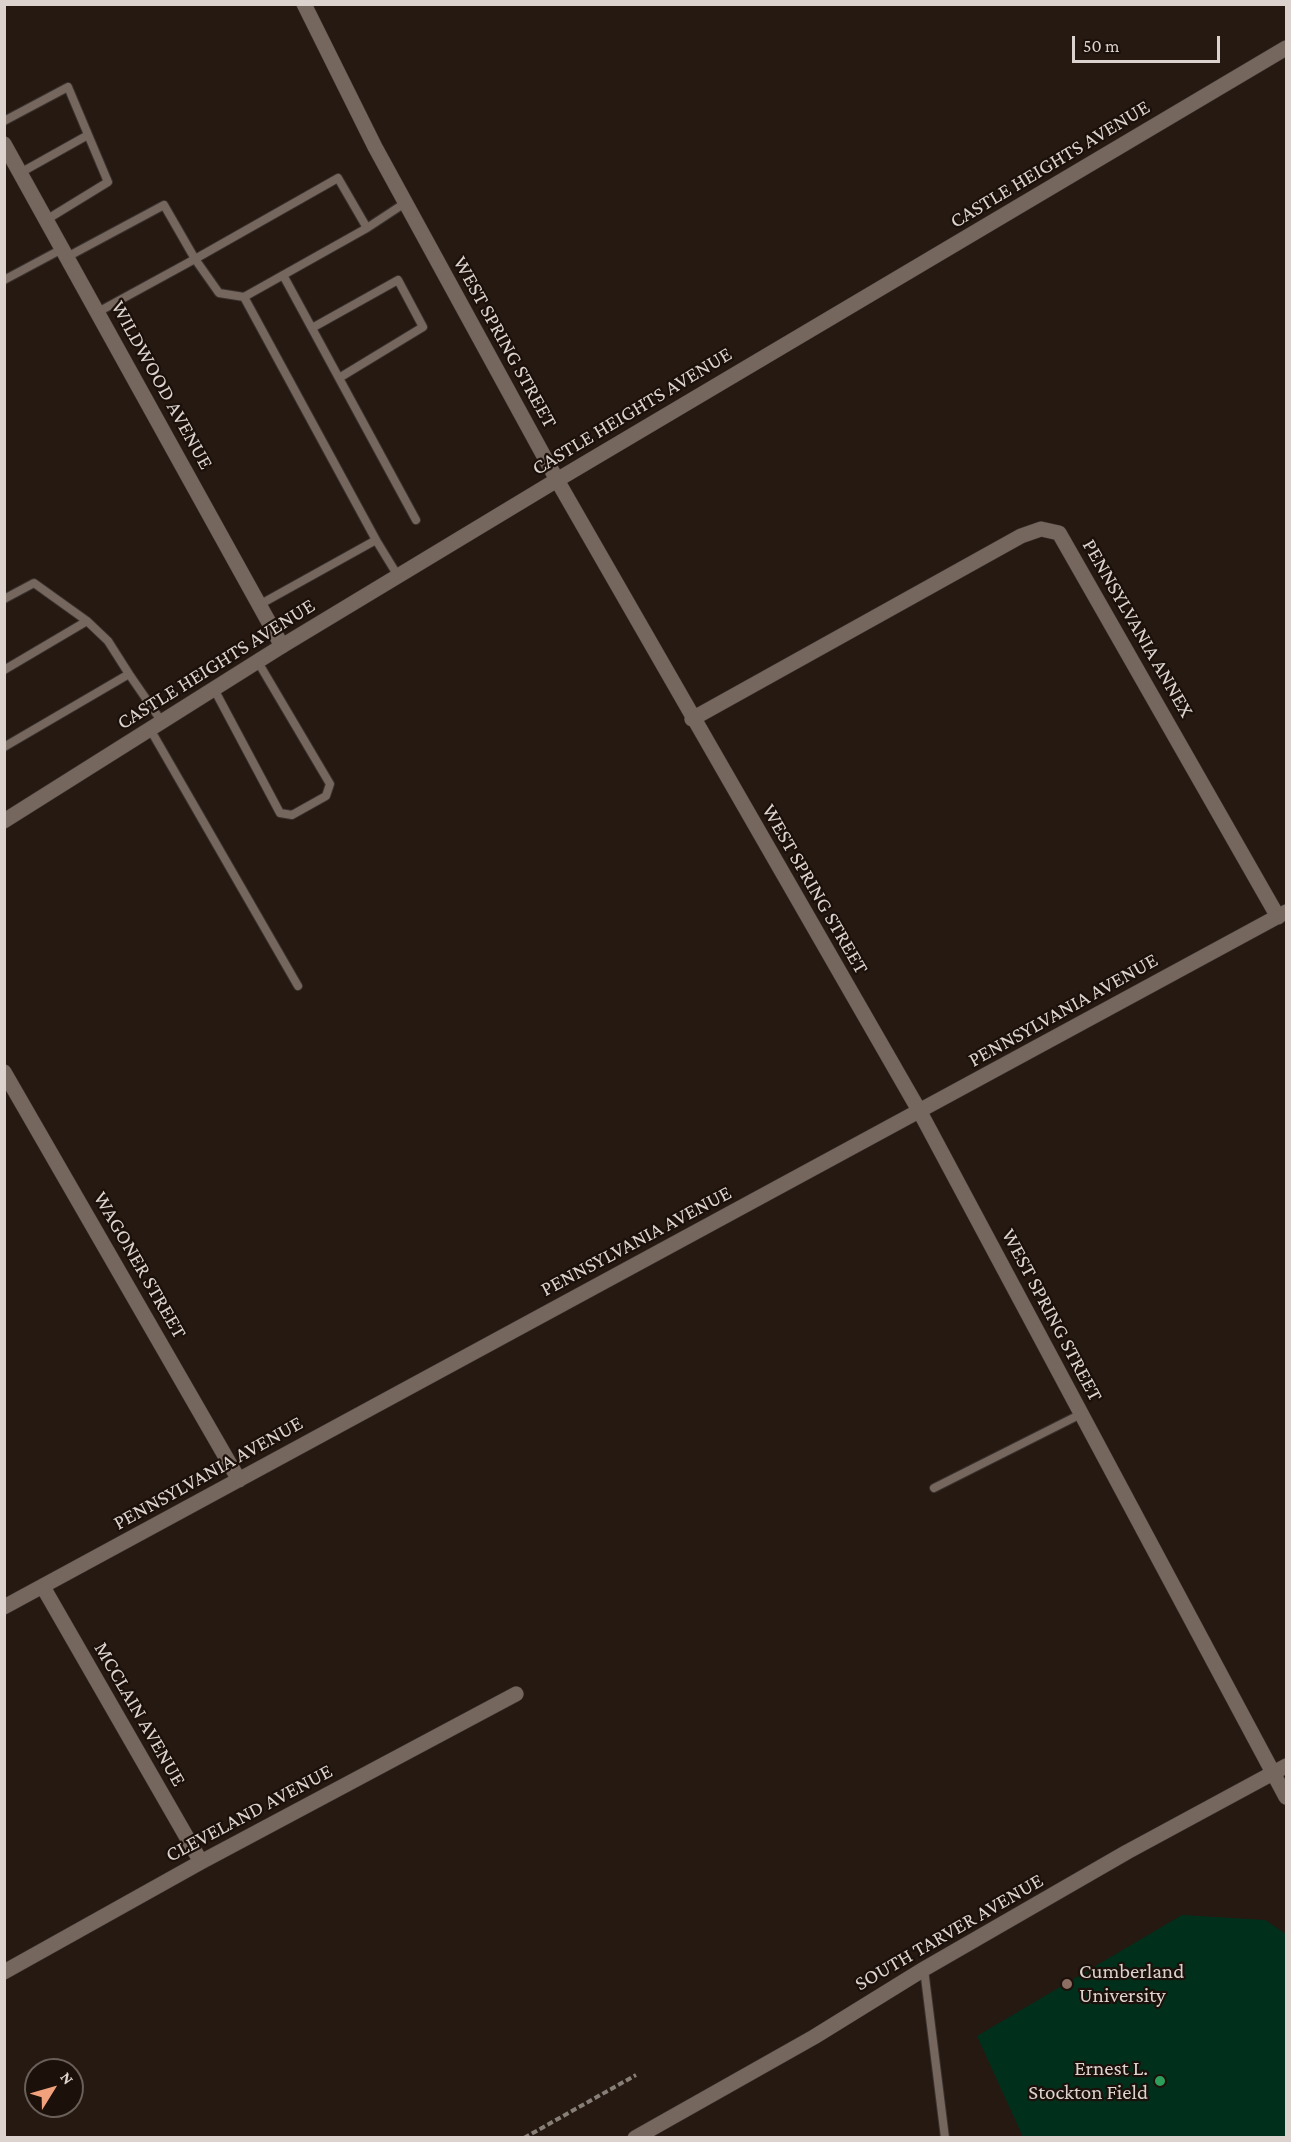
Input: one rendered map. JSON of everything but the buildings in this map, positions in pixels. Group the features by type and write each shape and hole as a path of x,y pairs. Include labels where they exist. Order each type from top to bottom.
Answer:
{"street":[{"name":"WEST SPRING STREET","path":"304,4 341,83 557,480 692,719 920,1112 1081,1414 1280,1770 1287,1797"},
{"name":"CASTLE HEIGHTS AVENUE","path":"4,821 282,646 557,480 1287,48"},
{"name":"WILDWOOD AVENUE","path":"4,144 282,646"},
{"name":"PENNSYLVANIA ANNEX","path":"692,719 1021,536 1041,529 1059,533 1282,914"},
{"name":"PENNSYLVANIA AVENUE","path":"4,1607 1282,914"},
{"name":"WAGONER STREET","path":"4,1072 238,1480"},
{"name":"MCCLAIN AVENUE","path":"43,1587 201,1862"},
{"name":"CLEVELAND AVENUE","path":"4,1972 201,1862 516,1694"},
{"name":"SOUTH TARVER AVENUE","path":"635,2138 814,2037 924,1969 1127,1852 1280,1770"}],"lane":[{"path":"4,121 68,87 108,182 46,220"},
{"path":"20,173 88,135"},
{"path":"98,312 195,260 338,177 367,228"},
{"path":"4,279 65,253 164,205 195,260 219,293 244,297 367,228 405,203"},
{"path":"283,275 416,520"},
{"path":"312,328 398,280 423,327 339,378"},
{"path":"244,297 376,540 398,576"},
{"path":"259,605 376,540"},
{"path":"4,599 34,583 87,621 108,641 129,674 298,986"},
{"path":"4,670 87,621"},
{"path":"214,689 280,813 292,815 326,796 330,784 258,662"},
{"path":"4,747 129,674"},
{"path":"934,1488 1081,1414"},
{"path":"924,1969 945,2138"}],"path":[{"path":"524,2138 636,2075"}],"green space":[{"name":"Ernest L. Stockton Field","path":"1182,1915 1265,1920 1286,1934 1286,2137 1023,2137 977,2036"}],"place":[{"name":"Cumberland University","path":"1067,1984"},
{"name":"Ernest L. Stockton Field","path":"1160,2081"}]}
